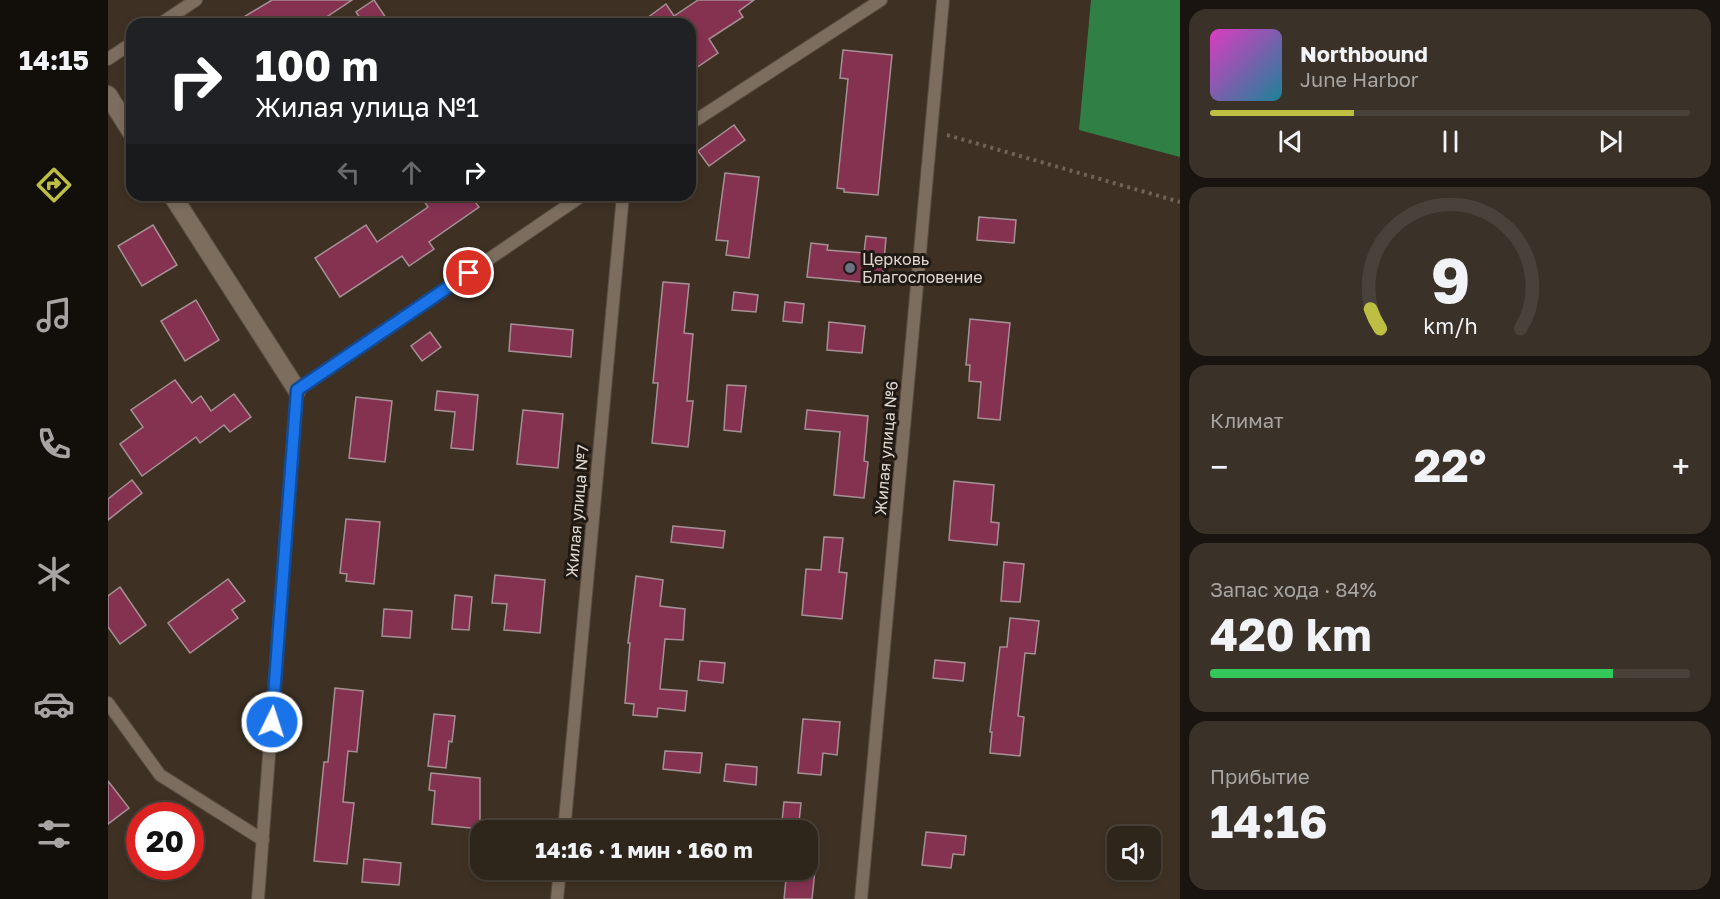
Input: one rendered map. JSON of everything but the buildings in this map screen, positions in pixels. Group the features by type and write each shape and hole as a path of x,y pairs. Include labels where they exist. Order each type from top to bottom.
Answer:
{"street":[{"path":"108,95 126,123"},
{"path":"176,201 297,390"}],"lane":[{"path":"169,18 196,0"},
{"path":"696,120 881,0"},
{"name":"Жилая улица №6","path":"861,899 943,0"},
{"path":"108,59 126,47"},
{"path":"258,899 297,390 574,201"},
{"name":"Жилая улица №7","path":"565,820 622,201"},
{"path":"108,703 160,775 263,840"},
{"path":"557,899 559,880"}],"path":[{"path":"931,130 1180,202"}],"green space":[{"path":"1091,0 1180,0 1180,157 1079,130"}],"place":[{"name":"Церковь Благословение","path":"850,268"}],"route":[{"path":"272,722 297,390 469,273"}]}
